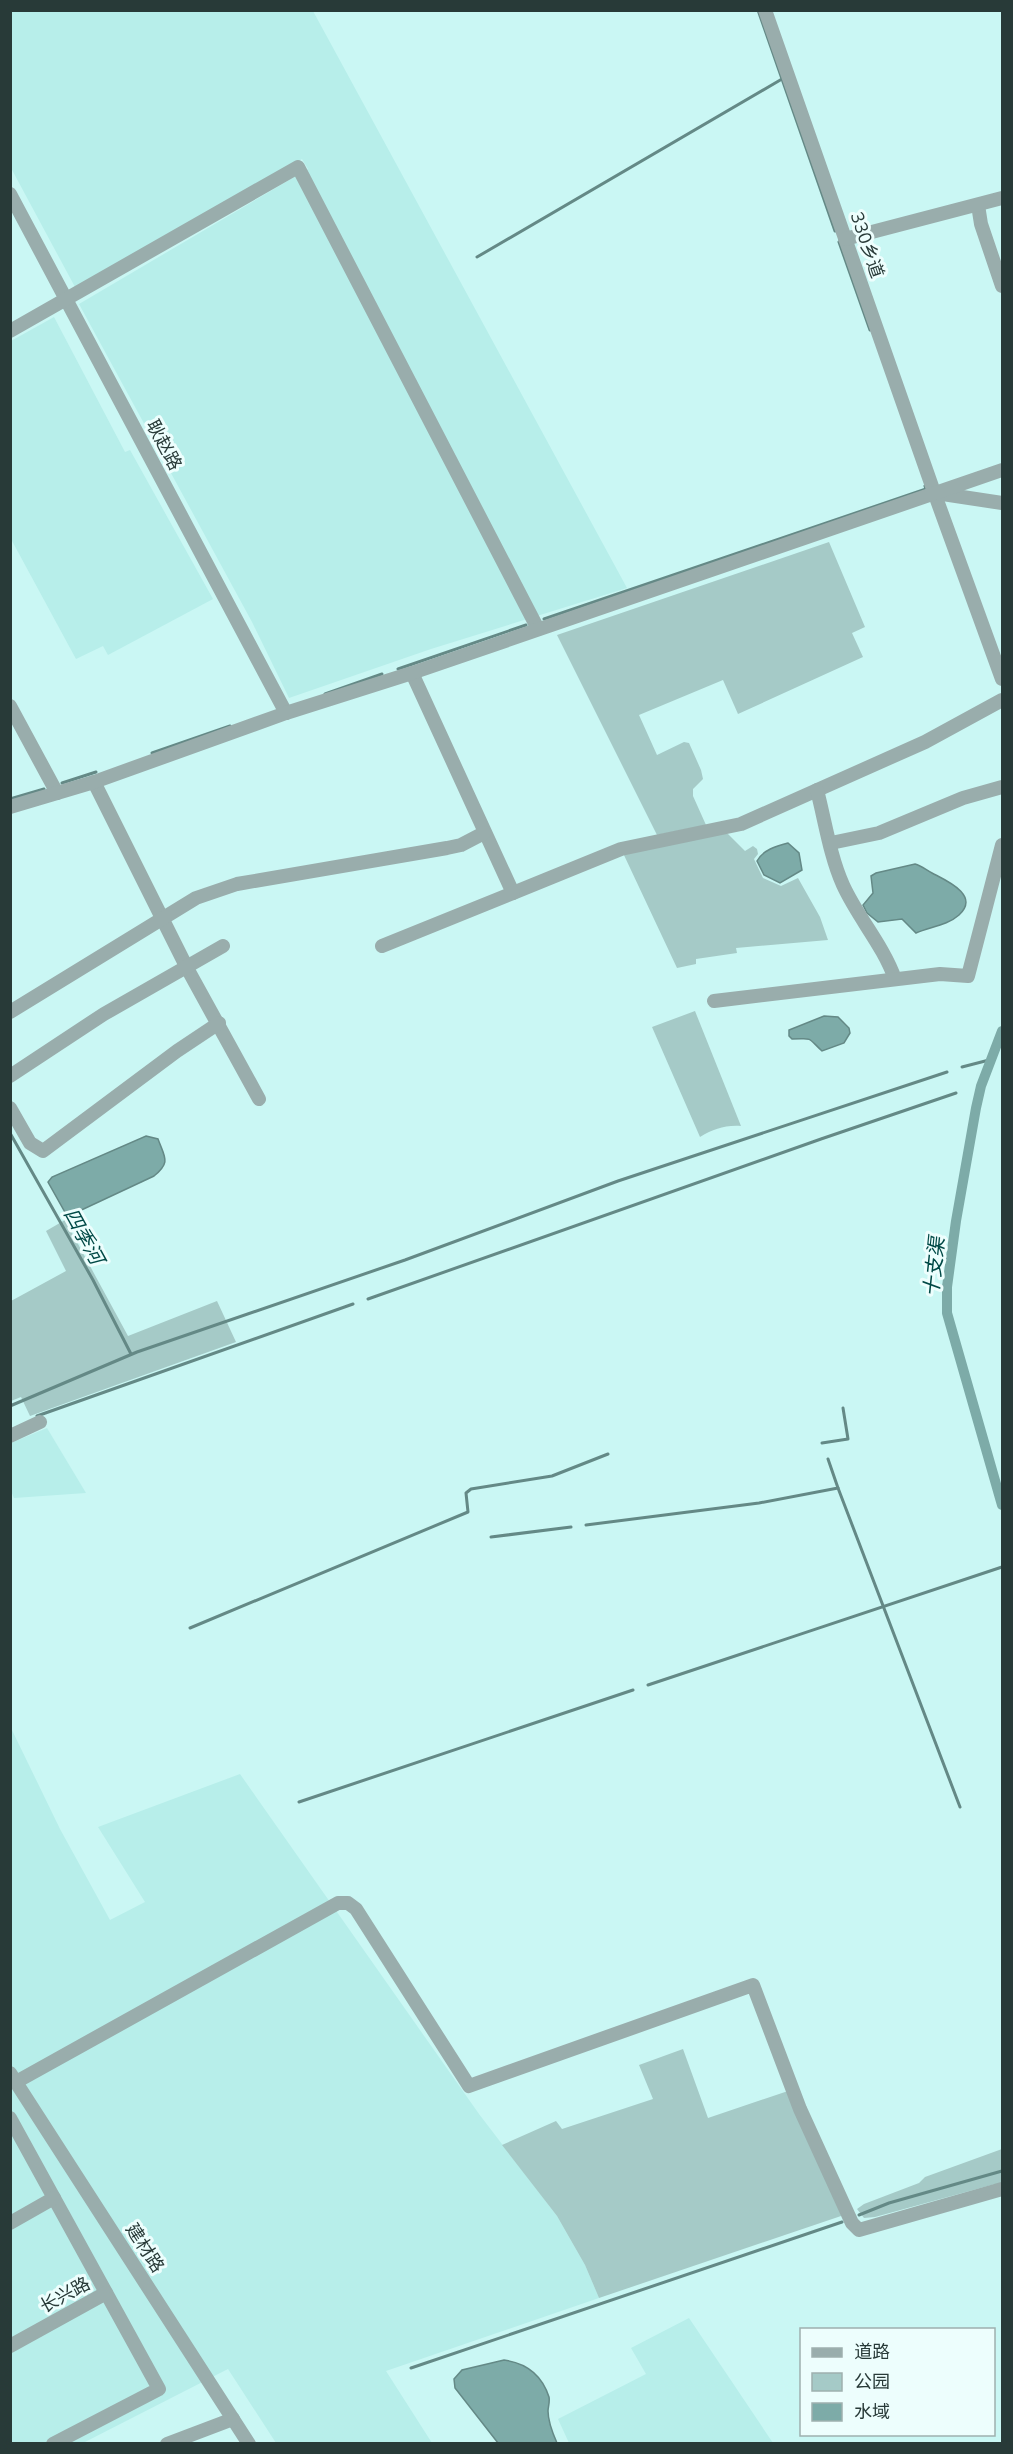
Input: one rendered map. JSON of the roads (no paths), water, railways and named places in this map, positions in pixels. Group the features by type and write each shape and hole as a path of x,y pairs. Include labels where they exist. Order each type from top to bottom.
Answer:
{"street":[{"name":"330乡道","path":"765,10 1002,679"},
{"path":"10,332 298,167 538,629"},
{"name":"耿赵路","path":"10,194 286,713"},
{"path":"845,239 1002,198"},
{"path":"978,205 981,224 1002,286"},
{"path":"10,807 94,782 286,713 412,673 1002,470"},
{"path":"934,492 1002,503"},
{"path":"412,673 513,893"},
{"path":"382,946 621,849 741,824 925,742 1002,700"},
{"path":"10,706 57,793"},
{"path":"94,782 187,968 259,1099"},
{"path":"831,843 879,833 963,798 1002,787"},
{"path":"817,790 843,885 890,965 895,979"},
{"path":"10,1012 196,898 237,884 461,845 484,833"},
{"path":"714,1001 940,974 968,976 1002,845"},
{"path":"10,1076 104,1014 223,946"},
{"path":"10,1108 30,1143 43,1150 177,1051 219,1023"},
{"path":"10,1436 40,1422"},
{"path":"13,2078 338,1903 348,1903 356,1909 469,2086 753,1985 800,2109 852,2223 860,2230 1002,2189"},
{"name":"建材路","path":"13,2078 249,2444"},
{"path":"10,2118 159,2389 52,2444"},
{"path":"10,2223 54,2198"},
{"name":"长兴路","path":"10,2346 106,2293"},
{"path":"167,2444 233,2419"}],"water":[{"path":"788,843 799,853 802,870 780,883 764,875 757,861 766,851"},
{"path":"915,864 959,889 966,901 965,908 955,918 916,933 902,919 878,922 867,913 863,905 873,893 871,876"},
{"path":"824,1016 838,1017 849,1028 850,1033 844,1043 822,1051 809,1039 792,1039 789,1036 789,1030"},
{"path":"146,1136 158,1139 165,1159 163,1167 154,1176 73,1214 66,1214 48,1182 52,1177"},
{"path":"504,2360 526,2367 542,2382 549,2397 549,2419 557,2443 498,2443 455,2388 454,2379 462,2370"}],"waterway":[{"path":"758,10 835,231"},
{"path":"477,257 782,79"},
{"path":"839,242 870,330"},
{"path":"544,619 926,489 925,486"},
{"path":"398,669 526,625"},
{"path":"325,694 382,674"},
{"path":"152,753 230,726"},
{"path":"62,783 96,772"},
{"path":"10,799 44,789"},
{"name":"十支渠","path":"1002,1031 981,1086 976,1108 947,1287 947,1313 1002,1505"},
{"path":"962,1067 993,1059"},
{"path":"10,1406 137,1352 405,1260 618,1181 947,1072"},
{"path":"368,1299 956,1093"},
{"name":"四季河","path":"10,1133 93,1280 131,1354"},
{"path":"37,1416 353,1304"},
{"path":"822,1443 848,1439 843,1408"},
{"path":"190,1628 468,1512 466,1493 471,1489 552,1476 608,1454"},
{"path":"586,1525 759,1503 838,1488 828,1459"},
{"path":"838,1488 960,1807"},
{"path":"491,1537 571,1527"},
{"path":"648,1685 1002,1567"},
{"path":"299,1802 633,1690"},
{"path":"859,2215 889,2203 1002,2171"},
{"path":"411,2368 842,2222"}]}
